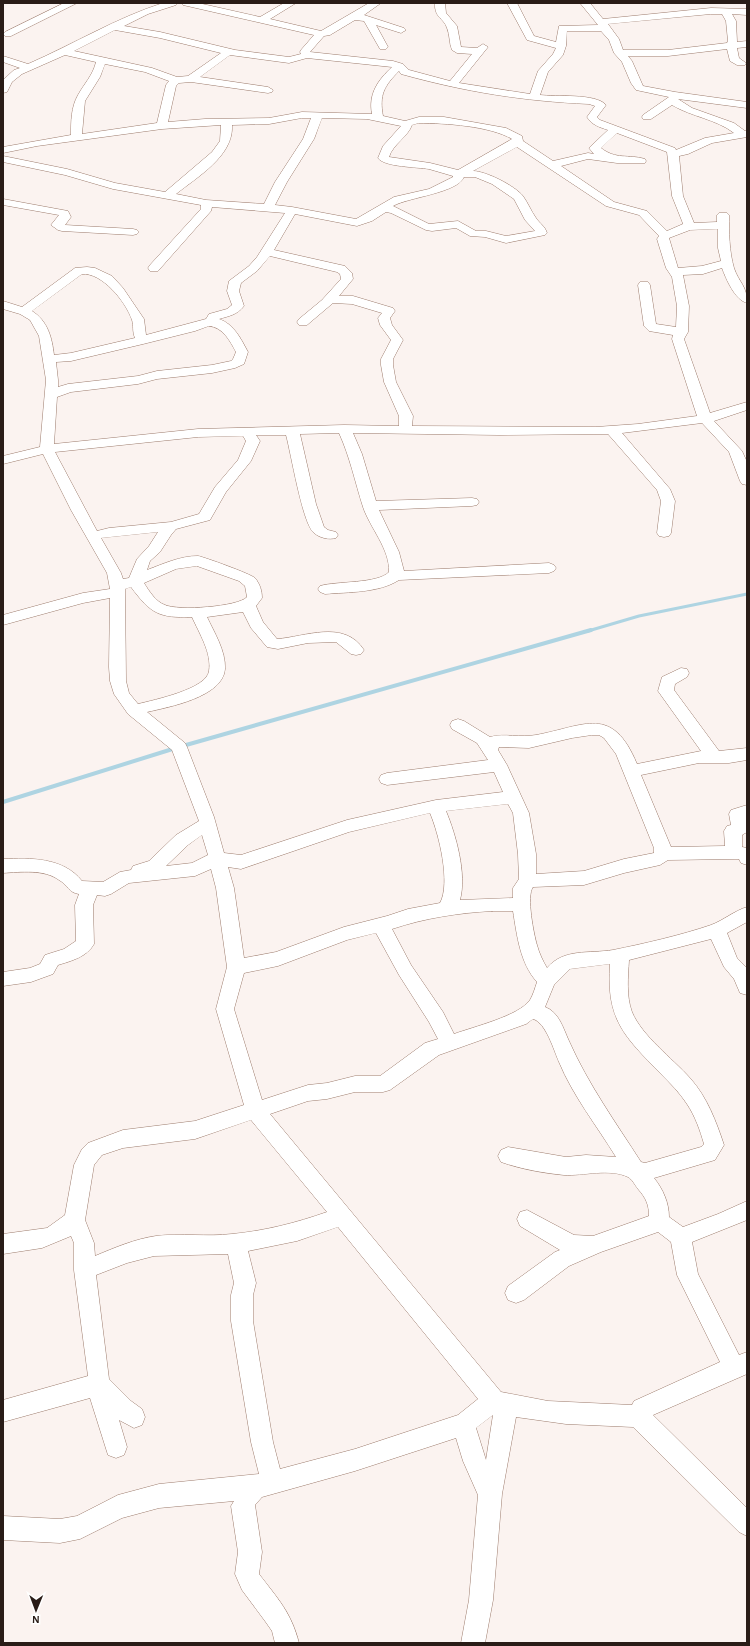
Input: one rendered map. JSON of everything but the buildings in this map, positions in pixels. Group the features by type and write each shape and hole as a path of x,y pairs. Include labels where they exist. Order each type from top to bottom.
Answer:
{"street":[{"path":"8,34 72,3"},
{"path":"3,90 12,76 28,67 64,52 145,12 173,3"},
{"path":"186,3 321,34 327,33 376,3"},
{"path":"260,20 291,3"},
{"path":"440,3 439,9 443,17 452,26 457,50 481,49 453,84"},
{"path":"512,3 530,38 561,46"},
{"path":"585,3 614,39 619,53 627,62 636,83 640,88 674,97 747,105"},
{"path":"534,98 543,71 558,55 561,46 562,28 603,25 709,7 725,11 747,12"},
{"path":"725,11 731,21 733,42 731,45 734,59 741,63"},
{"path":"353,17 361,17 401,30"},
{"path":"368,19 383,47"},
{"path":"113,27 160,35 228,52 276,59 289,60 307,55 388,63 399,66 405,72 453,84 534,98 590,101 598,103 601,105 592,117 596,122 614,130 668,148 673,154 675,187 681,207 687,216 688,227"},
{"path":"307,55 305,52 321,34"},
{"path":"619,53 668,52 747,44"},
{"path":"64,52 148,70 176,80 191,79 268,90"},
{"path":"191,79 228,52"},
{"path":"3,58 28,67"},
{"path":"77,138 76,127 81,99 99,72 101,60"},
{"path":"378,118 376,99 380,89 389,74 399,66"},
{"path":"162,126 171,84 176,80"},
{"path":"647,117 674,97"},
{"path":"674,97 687,110 737,128 745,134"},
{"path":"3,150 162,126 269,121 302,115 366,116 405,124 429,120 444,120 506,131 518,138 517,142 610,204 643,213 665,236"},
{"path":"268,207 281,182 310,136 318,119 317,116"},
{"path":"168,195 207,162 225,142 227,130 226,122"},
{"path":"383,208 394,210 426,227 432,228 458,224 474,234 486,234 506,240 541,233 540,229 531,220 518,197 496,182 477,174 459,174 383,158 384,151 389,144 403,133 407,126 405,124"},
{"path":"614,130 594,148 604,155 617,160"},
{"path":"673,154 684,152 708,140 745,134"},
{"path":"3,159 67,172 113,186 206,203 292,210 357,223 367,220 400,198 418,193 430,192 458,179 459,174 517,142"},
{"path":"552,165 588,156 617,160 641,161"},
{"path":"3,202 25,204 39,209 64,213 65,217 57,225 62,228 133,232"},
{"path":"154,268 207,209 206,203"},
{"path":"212,321 213,317 231,312 238,306 233,291 235,281 246,275 267,252 292,210"},
{"path":"665,236 688,227 724,220 724,248 727,268 741,293 747,299"},
{"path":"665,236 663,238 670,263 678,277 683,306 682,332 678,339 705,419 735,451 747,481"},
{"path":"267,252 341,269 346,273 347,280 330,299 303,322"},
{"path":"675,272 703,270 727,263"},
{"path":"24,311 79,271 94,271 106,277 116,286 139,321 138,333 143,340"},
{"path":"644,285 650,326 653,328 682,332"},
{"path":"330,299 353,300 388,311 384,318 386,325 397,340 386,359 390,382 406,416 405,430"},
{"path":"3,306 24,311 34,318 45,336 52,380 47,449 93,536 123,587 146,597 158,608 171,613 198,613 248,605 255,598 255,590 249,580 232,572 205,565 198,561 173,565 123,587 3,620"},
{"path":"48,360 71,357 143,340 190,328 203,322 212,321 219,322 235,338 242,352 239,361 235,364 212,369 157,374 138,380 68,388 50,395"},
{"path":"3,460 47,449 198,433 344,429 499,431 612,430 705,419 747,406"},
{"path":"325,589 374,584 391,580 396,576 398,571 394,556 378,526 370,506 358,462 344,429"},
{"path":"292,430 309,504 318,529 323,533 331,535"},
{"path":"612,430 663,489 668,500 664,533"},
{"path":"93,536 109,532 171,526 205,517 207,510 213,504 219,491 236,472 251,451 254,441 247,431"},
{"path":"370,506 472,502"},
{"path":"171,526 165,532 155,549 144,559 123,587 118,681 122,694 134,710 179,747 208,823 225,888 236,967 225,1009 256,1111 342,1216 500,1403 502,1436 490,1494 481,1600 473,1643"},
{"path":"396,576 549,568"},
{"path":"248,605 256,624 272,643 278,644 308,638 339,637 356,650"},
{"path":"134,710 189,695 204,688 215,679 218,673 215,658 198,613"},
{"path":"681,673 668,681 666,691 714,757"},
{"path":"458,725 483,739 499,765 521,814 528,881 522,888 521,906 528,946 539,972 547,981"},
{"path":"490,750 492,742 499,740 533,741 567,732 597,728 606,731 616,740 631,770 663,848 663,854 660,858 624,866 584,878 528,881"},
{"path":"631,770 699,757 729,757 747,754"},
{"path":"387,779 499,765"},
{"path":"3,866 24,865 49,868 66,875 78,886 105,889 126,876 195,869 217,858 233,862 241,862 347,826 436,806 514,797"},
{"path":"436,806 448,840 453,880 452,902 449,906"},
{"path":"663,854 741,855 733,831 740,829 737,814 747,811"},
{"path":"136,876 139,871 155,866 182,840 208,823"},
{"path":"3,979 31,975 47,969 51,960 70,954 85,944 84,905 90,888"},
{"path":"236,967 278,959 304,950 327,939 449,906 463,908 497,904 521,906"},
{"path":"116,1447 102,1403 98,1383 99,1376 85,1270 84,1243 75,1220 84,1165 89,1155 95,1149 123,1140 195,1130 308,1093 327,1091 356,1084 383,1084 432,1049 519,1019 531,1011 547,981 559,967 566,962 620,955 716,930 747,914"},
{"path":"380,925 405,970 436,1017 449,1043"},
{"path":"716,930 730,962 742,975 747,988"},
{"path":"508,1156 566,1166 586,1164 613,1165 645,1172 708,1154 714,1145 709,1128 691,1093 633,1030 623,1013 618,981 620,955"},
{"path":"531,1011 543,1014 551,1022 572,1070 635,1170 651,1189 659,1206 659,1222"},
{"path":"680,1237 724,1221 747,1210"},
{"path":"85,1270 122,1254 154,1246 236,1243 262,1240 319,1226 342,1216"},
{"path":"527,1219 571,1245 583,1246 596,1244"},
{"path":"3,1244 48,1238 64,1231 75,1220"},
{"path":"516,1293 562,1259 596,1244 659,1222 664,1224 680,1237 688,1275 740,1365 642,1409 638,1416"},
{"path":"236,1243 245,1283 242,1295 242,1321 262,1442 263,1484"},
{"path":"3,1411 91,1387 98,1383"},
{"path":"98,1383 123,1409 134,1417"},
{"path":"3,1528 60,1531 80,1527 118,1507 159,1496 263,1484 355,1460 464,1424 500,1403 562,1414 638,1416 747,1524"},
{"path":"464,1424 474,1461 490,1494"},
{"path":"263,1484 247,1497 244,1506 250,1552 247,1574 250,1582 274,1612 287,1643"}],"waterway":[{"path":"588,631 639,616 747,594"},
{"path":"3,802 179,747 591,630"}]}
